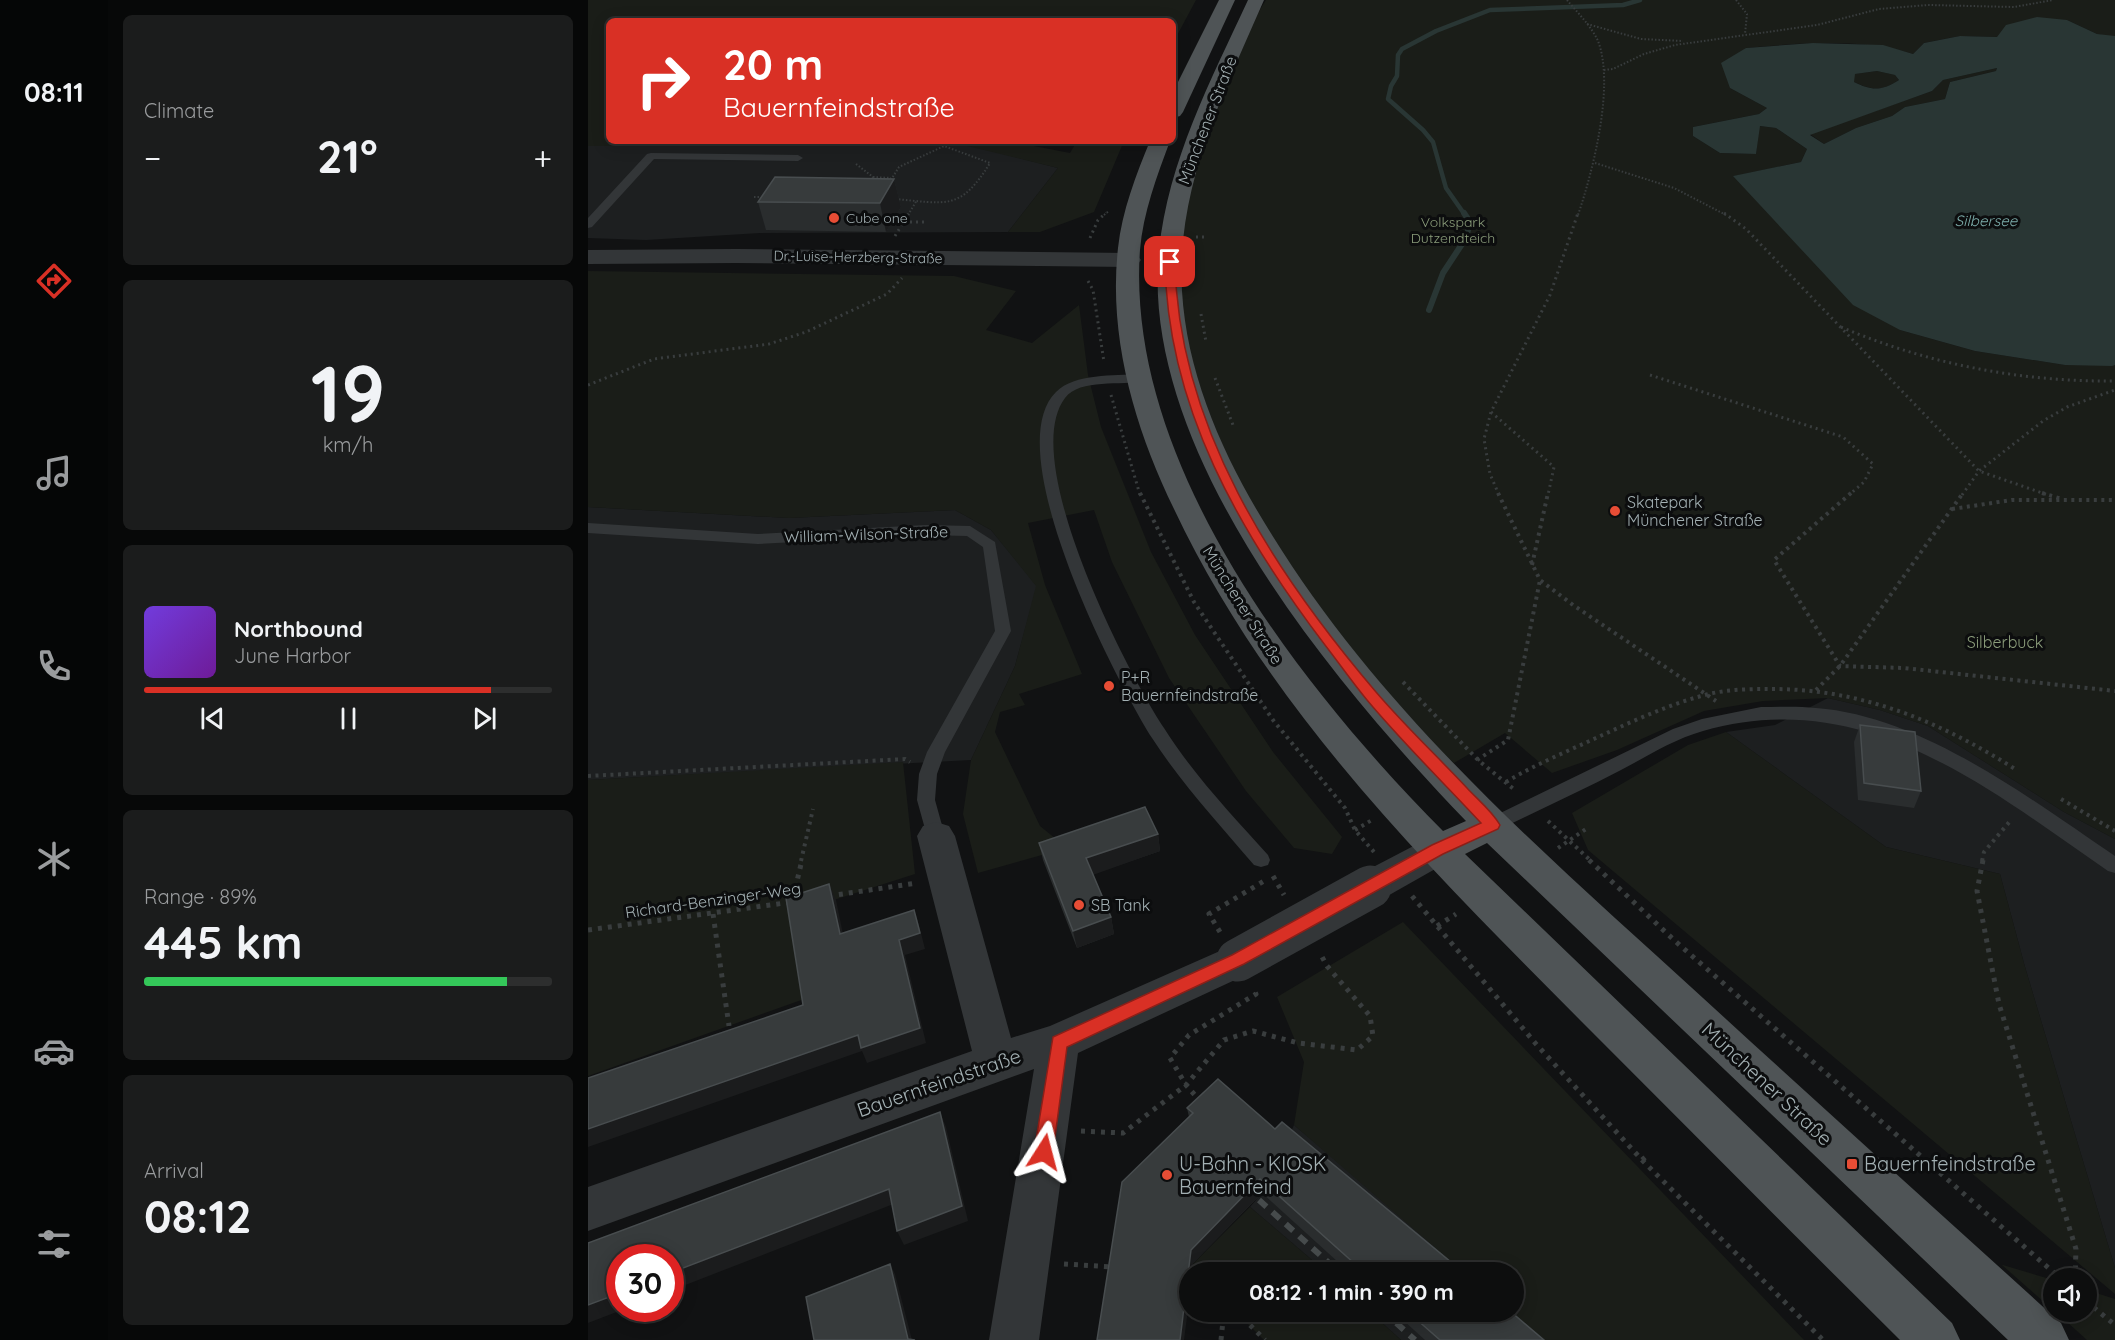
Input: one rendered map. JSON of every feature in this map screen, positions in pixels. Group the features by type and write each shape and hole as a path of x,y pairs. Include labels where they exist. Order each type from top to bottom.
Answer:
{"main road":[{"name":"Münchener Straße","path":"1176,106 1227,0"},
{"name":"Münchener Straße","path":"1256,0 1211,100 1186,167 1175,209 1170,262 1171,298 1183,365 1194,405 1216,462 1272,563 1341,659 1422,752 1492,825 1852,1164 2043,1340"},
{"name":"Münchener Straße","path":"1159,144 1138,205 1129,260 1130,321 1139,378 1161,450 1186,507 1232,591 1278,663 1342,744 1438,850 1935,1340"},
{"path":"1129,260 1170,262"},
{"path":"1278,663 1318,669 1341,659"},
{"path":"1438,850 1492,825"}],"street":[{"name":"Dr.-Luise-Herzberg-Straße","path":"588,257 736,256 1129,260"},
{"name":"William-Wilson-Straße","path":"936,836 996,1062"},
{"name":"Bauernfeindstraße","path":"588,1209 996,1062 1059,1042 1238,960 1438,850"},
{"path":"1014,1340 1059,1042"}],"lane":[{"path":"588,225 651,156 798,158"},
{"path":"1139,378 1078,386 1060,395 1050,409 1044,436 1049,468 1069,552 1093,612 1157,732 1190,778 1261,860"},
{"name":"William-Wilson-Straße","path":"588,528 758,539 926,530 970,531 990,545 1003,631 936,752 928,774 926,800 936,836"},
{"path":"1492,825 1669,738 1703,725 1741,716 1801,712 1830,715 1890,730 1941,753 2028,807 2115,866"}],"path":[{"path":"1567,0 1597,39 1604,70 1595,163 1550,295 1491,412 1485,439 1490,474 1540,580 1573,605 1741,716"},
{"path":"1736,0 1747,14 1745,34"},
{"path":"1604,70 1614,69 1659,49 1693,41 1817,25 1864,11 1928,5 2014,7 2053,0"},
{"path":"1587,24 1641,39 1693,41"},
{"path":"893,199 955,201 982,176 990,164 936,144"},
{"path":"888,185 899,168 944,146"},
{"path":"1595,163 1637,174 1707,202 1728,214 1746,229 1979,471 2020,487 2062,499"},
{"path":"856,164 873,177 892,178"},
{"path":"868,184 873,177"},
{"path":"754,197 777,197"},
{"path":"894,239 917,200"},
{"path":"904,222 928,222"},
{"path":"1198,226 1197,237 1207,237"},
{"path":"588,386 654,359 748,347 806,332 887,294 903,278"},
{"path":"1200,304 1207,345"},
{"path":"1838,325 1860,336 1896,348 1982,369 2062,381 2115,381"},
{"path":"1650,375 1843,437 1873,464 1864,482 1774,560 1840,666"},
{"path":"1215,376 1236,432"},
{"path":"1816,690 1840,666 1979,471 2043,421 2067,408 2115,390"},
{"path":"1491,412 1554,466 1532,565"},
{"path":"1951,509 2012,500 2115,500"},
{"path":"1399,678 1478,760 1508,740 1540,580"},
{"path":"1840,666 1904,668 2115,691"},
{"path":"588,776 905,759 928,774"},
{"path":"2028,807 2002,828 1984,852 1977,891 1999,1004 2076,1249 2075,1268"},
{"path":"792,902 813,809"},
{"path":"1586,829 1570,841 1675,942 2049,1268"},
{"path":"1261,860 1291,906"},
{"path":"1209,914 1272,876"},
{"name":"Richard-Benzinger-Weg","path":"825,897 947,878"},
{"name":"Richard-Benzinger-Weg","path":"588,930 803,900"},
{"path":"713,914 729,1026"},
{"path":"1437,926 1536,1044 1642,1160 1823,1340"},
{"path":"1047,1129 1123,1133 1186,1084 1224,1040 1253,1031 1298,1043 1333,1049 1357,1050 1373,1036 1370,1016 1327,966 1315,946"},
{"path":"1205,1107 1186,1084 1170,1058 1189,1035 1256,994 1238,960"},
{"path":"1642,1160 1648,1155"},
{"path":"1026,1262 1117,1267"},
{"path":"2097,1310 2115,1324"},
{"path":"1221,1340 1223,1322"},
{"path":"1247,1322 1264,1340"}],"shaded area":[{"path":"637,144 965,144 1058,168 1008,232 760,233 646,240 588,238 588,146 635,146"},
{"path":"588,507 789,518 955,510 991,530 1037,586 1015,666 971,760 588,780"},
{"path":"1828,698 1880,710 1928,726 2064,812 2115,839 2115,1268 2025,967 2000,874 1886,847 1726,732 1775,725"},
{"path":"1294,1125 1457,1262 1314,1262 1250,1207 1267,1187"},
{"path":"1524,1319 1550,1340 1401,1340 1381,1322 1524,1322"}],"green space":[{"path":"588,0 1196,0 1176,37 1176,18 606,18 606,144 637,144 635,146 588,146"},
{"name":"Volkspark Dutzendteich","path":"1266,0 2115,0 2115,36 2113,37 2097,34 2067,20 1997,37 1960,36 1924,43 1913,54 1871,46 1830,43 1746,48 1730,88 1767,108 1759,114 1693,127 1693,136 1720,153 1756,154 1759,126 1776,128 1807,149 1801,162 1734,176 1900,330 1975,351 2065,365 2115,365 2115,839 2064,812 1928,726 1880,710 1828,698 1763,701 1704,711 1617,750 1552,773 1505,733 1454,763 1411,721 1368,674 1327,622 1289,567 1254,509 1225,450 1202,392 1186,334 1181,302 1180,269 1186,197 1228,84 1258,13"},
{"path":"1997,68 1996,71 1950,82 1945,99 1905,107 1892,116 1856,128 1824,144 1810,134 1932,91 1943,80"},
{"path":"1877,71 1895,75 1899,80 1877,89 1854,82 1854,74"},
{"path":"959,144 1024,144 1070,153 1075,144 1123,144 1094,212 1040,232 1008,232 1058,168"},
{"path":"588,271 954,276 1016,291 986,330 1032,343 1079,305 1088,375 1101,427 1151,552 1195,635 1273,752 1342,837 1332,854 1294,848 1246,791 1169,678 1112,562 1094,510 1028,523 1045,585 1082,674 1019,694 1025,705 1000,712 995,732 1040,826 1067,848 978,873 963,814 971,760 1015,666 1036,586 991,530 955,510 789,518 588,507"},
{"path":"1726,732 1886,847 2000,874 2025,967 2115,1268 2115,1294 2097,1279 2097,1268 2084,1268 1588,850 1572,813 1688,745"},
{"path":"903,762 915,874 793,913 807,998 588,1076 588,780"},
{"path":"1403,922 1804,1340 1542,1340 1521,1322 1524,1322 1524,1262 1452,1262 1294,1125 1304,1062 1277,997"},
{"path":"1250,1207 1314,1262 1195,1262"},
{"path":"2002,1265 2043,1277 2043,1301"},
{"path":"2097,1293 2115,1299 2115,1340 2087,1340 2067,1322 2097,1322"},
{"path":"1246,1322 1381,1322 1401,1340 1264,1340"}],"water":[{"name":"Silbersee","path":"2037,17 2067,20 2097,34 2115,36 2115,365 2112,366 2065,365 1975,351 1900,330 1853,305 1733,176 1801,162 1807,149 1776,128 1760,126 1756,154 1720,153 1693,136 1693,127 1759,114 1767,108 1730,88 1721,63 1746,48 1813,43 1883,45 1913,54 1924,43 1960,36 1997,37 2006,25","holes":["1997,68 1996,71 1950,82 1945,99 1905,107 1892,116 1856,128 1824,144 1810,135 1932,91 1943,80","1877,71 1895,75 1899,80 1877,89 1854,82 1855,74"]}],"building":[{"path":"775,177 894,179 880,203 758,202"},
{"path":"1860,725 1915,732 1921,791 1864,783"},
{"path":"1145,807 1158,834 1086,858 1111,917 1073,931 1039,843"},
{"path":"829,884 840,934 914,910 920,933 899,940 920,1028 861,1048 858,1035 588,1129 588,1078 803,1005 786,898"},
{"path":"1218,1079 1275,1129 1282,1122 1451,1262 1353,1262 1260,1179 1191,1250 1190,1262 1179,1262 1179,1322 1182,1322 1180,1340 1097,1340 1122,1182 1193,1113 1187,1108"},
{"path":"940,1112 962,1206 897,1231 889,1189 684,1268 684,1244 606,1244 606,1298 588,1305 588,1243"},
{"path":"890,1264 908,1339 915,1340 814,1340 806,1297"},
{"path":"1420,1322 1523,1322 1544,1340 1440,1340"}],"waterway":[{"path":"1465,215 1446,188 1433,142 1388,99 1391,86 1397,76 1398,55 1402,49 1436,31 1490,10 1623,5 1640,0"},
{"path":"1429,310 1443,273 1466,238 1470,222 1464,213"}],"railway":[{"path":"1259,1200 1328,1262"},
{"path":"1395,1322 1415,1340"}],"place":[{"name":"Cube one","path":"834,218"},
{"name":"Skatepark Münchener Straße","path":"1615,511"},
{"name":"P+R Bauernfeindstraße","path":"1109,686"},
{"name":"SB Tank","path":"1079,905"},
{"name":"Bauernfeindstraße","path":"1852,1164"},
{"name":"U-Bahn - KIOSK Bauernfeind","path":"1167,1175"}],"route":[{"path":"1044,1152 1059,1042 1238,960 1438,850 1492,825 1422,752 1341,659 1277,571 1257,539 1216,462 1194,405 1176,336 1171,298 1170,262"}],"park label":[{"name":"Silberbuck","path":"2005,642"}]}
